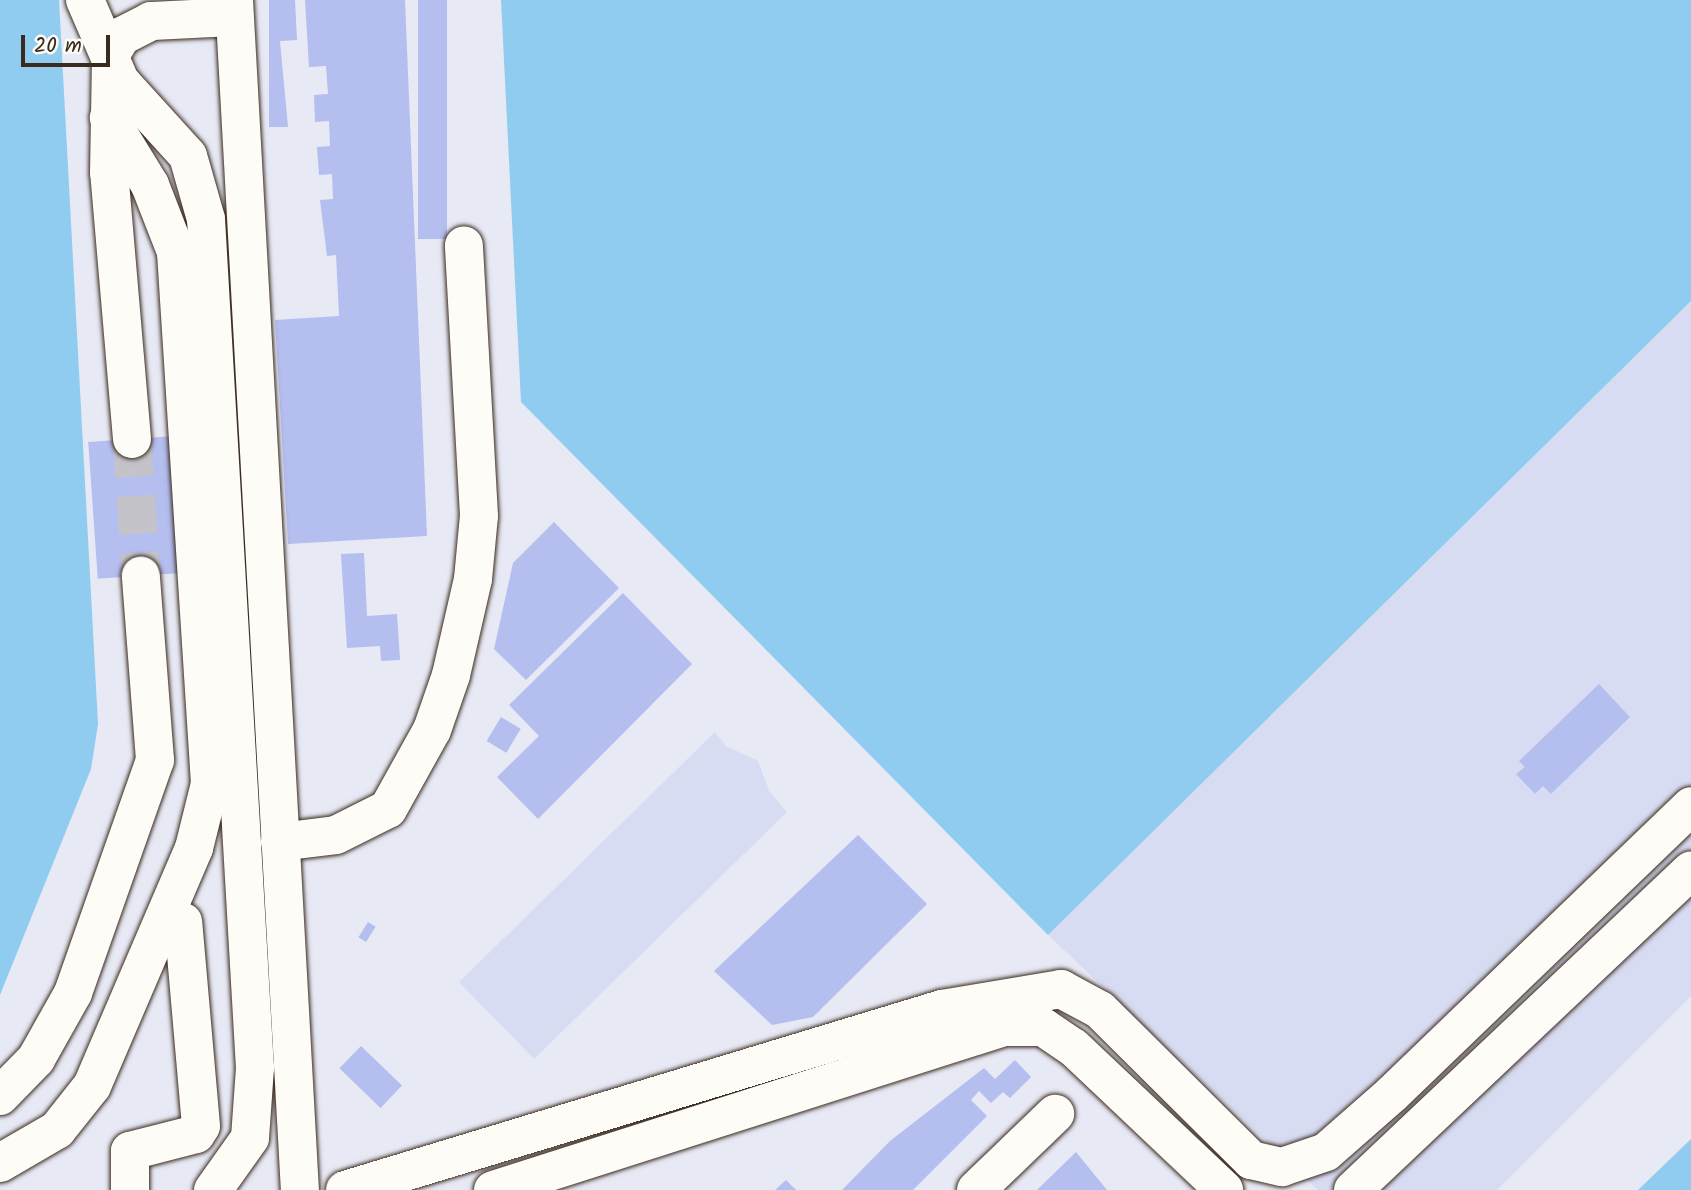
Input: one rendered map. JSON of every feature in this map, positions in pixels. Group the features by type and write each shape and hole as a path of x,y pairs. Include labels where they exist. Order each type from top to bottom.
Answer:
{"street":[{"path":"85,0 109,62 188,156 202,195 208,245 255,1068 250,1138 213,1190"},
{"path":"132,439 110,118 109,62 117,41 139,25 225,6 281,842 300,1190"},
{"path":"0,1163 57,1130 92,1086 201,830 210,784 180,278 164,214 110,118"},
{"path":"281,842 336,835 388,809 417,761 451,675 473,579 478,516 464,245"},
{"path":"0,1096 36,1059 73,993 155,760 141,576"},
{"path":"345,1190 943,1009 1061,989 1100,1010 1251,1160 1282,1167 1326,1152 1392,1094 1691,806"},
{"path":"1353,1190 1691,870"},
{"path":"130,1190 130,1151 196,1134 201,1126 183,922"},
{"path":"492,1190 1004,1027 1043,1027 1073,1047 1224,1190"},
{"path":"976,1190 1055,1114"}],"shaded area":[{"path":"1691,301 1691,996 1497,1190 1318,1190 1048,935"},
{"path":"715,732 726,746 758,761 769,791 787,812 534,1059 459,982"}],"water":[{"path":"0,0 59,0 98,724 91,769 0,995"},
{"path":"501,0 1691,0 1691,301 1048,935 521,402"},
{"path":"1691,1139 1691,1190 1638,1190"}],"building":[{"path":"269,0 295,0 297,40 280,41 288,127 269,127"},
{"path":"305,0 405,0 427,536 288,544 275,320 339,316 336,255 327,256 320,200 333,199 332,174 319,175 317,147 330,146 329,121 315,122 314,95 328,94 326,66 309,67"},
{"path":"418,0 447,0 447,239 418,239"},
{"path":"175,436 185,573 98,579 88,442"},
{"path":"554,522 619,588 526,680 494,649 513,563"},
{"path":"364,553 367,616 397,614 400,660 381,661 380,646 347,648 341,554"},
{"path":"623,593 692,664 538,819 497,777 539,736 509,705"},
{"path":"1599,684 1630,717 1551,794 1543,786 1535,794 1516,774 1525,767 1519,761"},
{"path":"501,717 521,729 506,753 487,741"},
{"path":"858,835 927,904 813,1017 772,1025 714,971"},
{"path":"368,922 376,927 366,942 358,937"},
{"path":"361,1046 402,1086 380,1108 339,1068"},
{"path":"1015,1060 1031,1077 1010,1098 1003,1092 991,1103 979,1091 971,1100 987,1116 913,1190 842,1190 890,1141 984,1068 995,1079"},
{"path":"1076,1152 1107,1190 1037,1190"},
{"path":"786,1180 796,1190 775,1190"}],"tunnel":[{"path":"132,439 141,576"}]}
